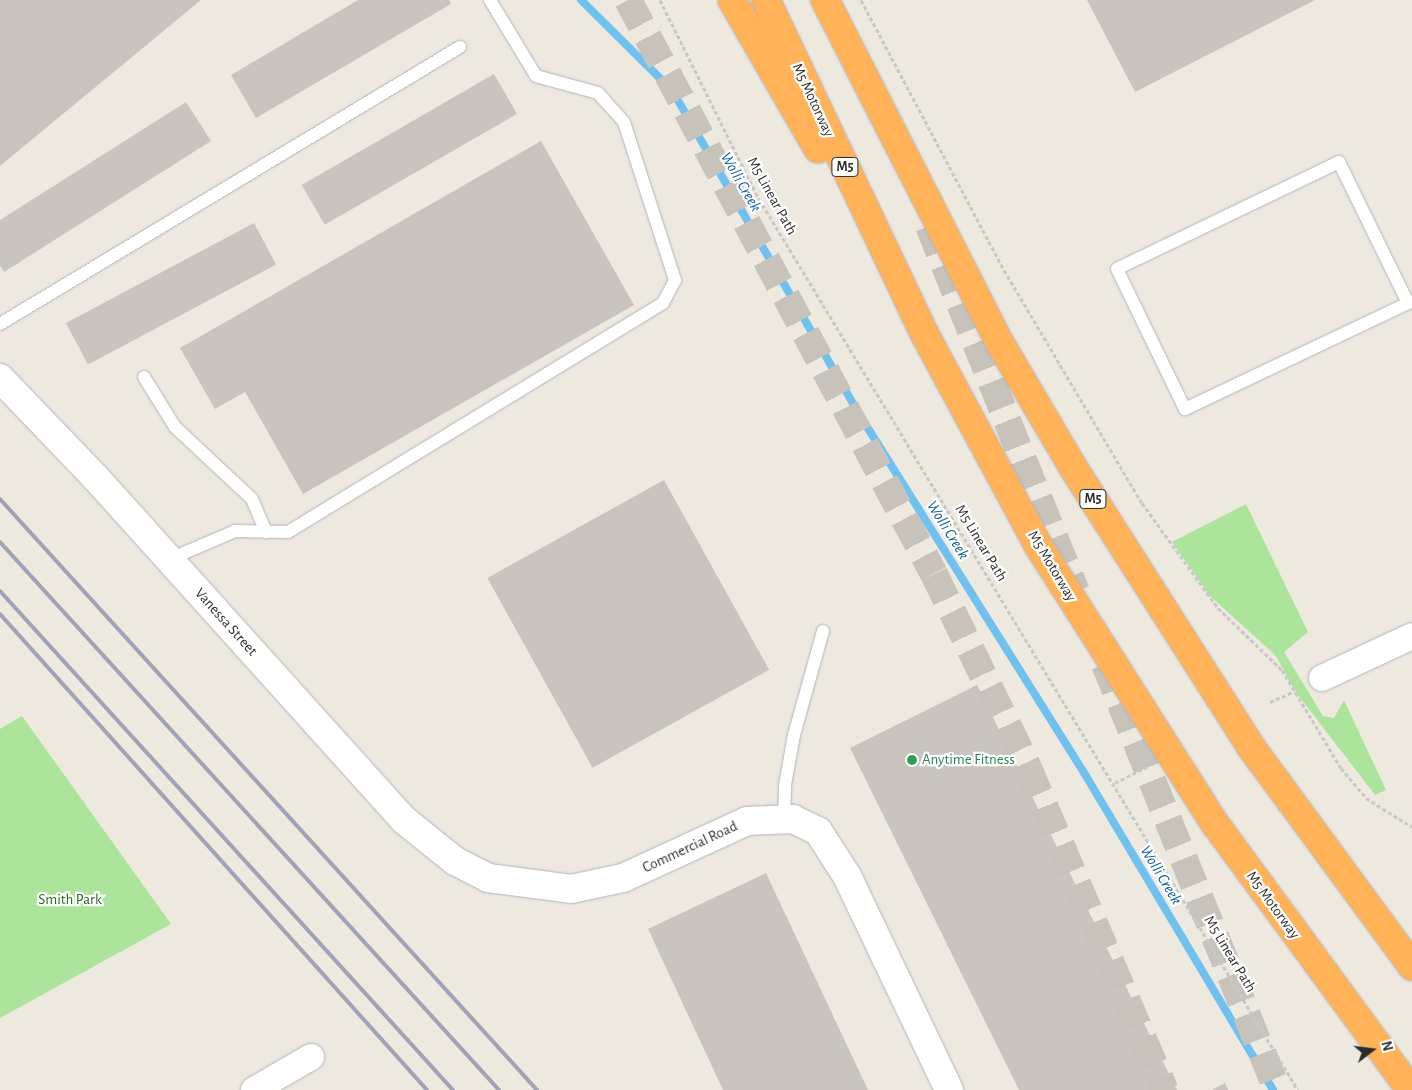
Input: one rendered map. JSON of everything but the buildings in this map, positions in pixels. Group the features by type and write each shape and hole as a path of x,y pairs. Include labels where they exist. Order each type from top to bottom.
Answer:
{"highway":[{"path":"732,0 925,335"},
{"name":"M5 Motorway","path":"766,0 925,335 1038,544 1128,690 1227,841 1411,1090"},
{"name":"M5","path":"825,0 992,328 1074,469 1251,746 1412,966"}],"main road":[{"name":"Vanessa Street","path":"0,378 170,559 404,820 455,862"},
{"name":"Commercial Road","path":"455,862 488,878 571,889 623,878 730,827 762,818 784,818 806,824 828,843 949,1090"}],"street":[{"path":"1322,678 1412,636"},
{"path":"263,1088 311,1057"}],"lane":[{"path":"170,559 235,531 288,532 663,304 675,280 624,122 598,93 536,76 490,0"},
{"path":"0,324 460,47"},
{"path":"1340,162 1410,302 1185,410 1117,269 1340,162"},
{"path":"144,377 175,427 252,499 266,532"},
{"path":"784,818 785,785 794,735 823,631"}],"path":[{"name":"M5 Linear Path","path":"660,0 759,199 1298,1090"},
{"path":"861,0 1004,270 1142,503 1218,608 1270,656 1295,691 1342,768 1366,798 1412,827"},
{"path":"1270,702 1295,691"},
{"path":"1114,783 1154,764"}],"green space":[{"path":"1246,504 1308,632 1284,652 1323,716 1334,718 1344,700 1386,790 1375,795 1295,691 1276,656 1211,597 1172,542"},
{"name":"Smith Park","path":"22,716 171,924 0,1018 0,729"}],"waterway":[{"name":"Wolli Creek","path":"581,0 672,90 864,422 1086,776 1273,1090"}],"tunnel":[{"path":"628,0 934,574 1028,768 1165,1090"},
{"path":"929,226 1076,592"},
{"path":"1105,664 1277,1090"}],"railway":[{"path":"0,499 537,1090"},
{"path":"0,542 499,1090"},
{"path":"0,591 453,1090"},
{"path":"0,614 427,1090"}],"place":[{"name":"Anytime Fitness","path":"912,760"}]}
